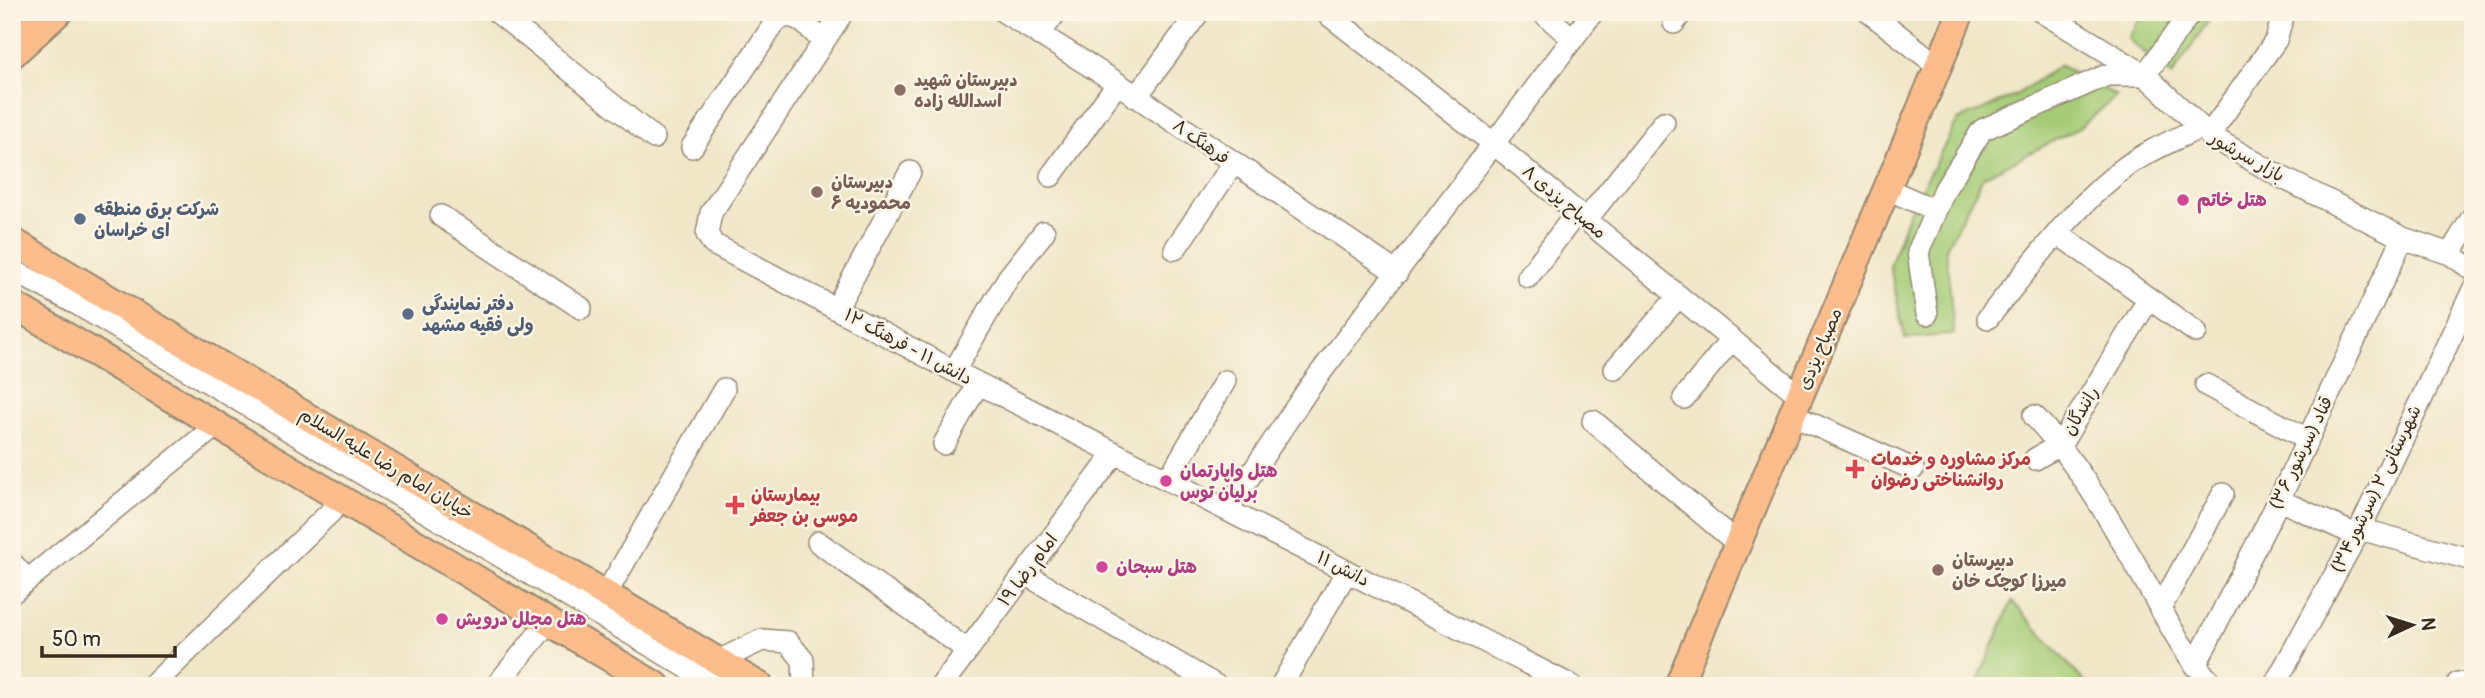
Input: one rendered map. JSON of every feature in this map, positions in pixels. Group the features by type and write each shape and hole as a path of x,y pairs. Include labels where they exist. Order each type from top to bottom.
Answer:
{"main road":[{"path":"12,24 24,12"},
{"path":"12,55 60,12"},
{"name":"مصباح یزدی","path":"1678,686 1961,12"},
{"name":"خیابان امام رضا علیه السلام","path":"12,241 606,594 718,673 760,686"},
{"path":"12,304 657,686"}],"street":[{"path":"496,12 654,138"},
{"path":"692,147 776,21 785,15 793,15 823,41 843,12"},
{"name":"فرهنگ ۸","path":"1004,12 1117,84 1396,273"},
{"path":"1039,35 1056,12"},
{"path":"1136,97 1199,12"},
{"name":"مصباح یزدی ۸","path":"1325,12 1494,144 1679,296 1731,340 1796,406 1913,469"},
{"path":"1542,12 1573,39"},
{"path":"1227,510 1309,388 1593,12"},
{"path":"1869,12 1938,66"},
{"name":"بازار سرشور","path":"2042,12 2145,75 2204,131 2277,175 2403,238 2450,254 2473,270"},
{"path":"1927,314 1918,252 1945,189 1982,130 2107,75 2145,75 2191,12"},
{"path":"1988,318 2084,204 2116,174 2153,150 2204,131 2276,40 2284,12"},
{"name":"دانش ۱۱ - فرهنگ ۱۲","path":"823,41 710,213 707,234 713,244 1115,453"},
{"path":"1051,176 1117,84"},
{"path":"1528,277 1664,122"},
{"path":"1175,249 1233,164"},
{"path":"836,309 911,172"},
{"path":"1887,189 1935,210"},
{"path":"441,216 581,308"},
{"path":"2450,254 2473,216"},
{"path":"954,371 1008,278 1044,232"},
{"path":"2058,234 2196,332"},
{"name":"قناد (سرشور ۳۶)","path":"2195,666 2279,500 2403,238"},
{"path":"12,270 89,311 718,673 762,640 788,642 803,660 804,686"},
{"path":"12,279 75,311 706,686"},
{"name":"شهرستانی ۲ (سرشور۳۴)","path":"2274,686 2358,532 2473,290"},
{"path":"1615,369 1679,296"},
{"name":"رانندگان","path":"2148,300 2061,444 2178,643 2214,686"},
{"path":"1684,398 1731,340"},
{"path":"1168,480 1226,381"},
{"path":"944,444 978,384"},
{"path":"2206,385 2308,439"},
{"path":"606,594 724,389"},
{"path":"2035,416 2061,444 2035,459"},
{"path":"1592,422 1738,544"},
{"path":"12,563 19,587 218,425"},
{"name":"دانش ۱۱","path":"1115,453 1572,686"},
{"name":"امام رضا ۱۹","path":"941,686 1115,453"},
{"path":"2160,609 2223,495"},
{"path":"152,686 343,500"},
{"path":"2279,500 2358,532 2473,560"},
{"path":"818,542 967,650"},
{"path":"1281,686 1347,571"},
{"path":"1025,574 1217,686"},
{"path":"496,686 549,621"}],"green space":[{"path":"2142,12 2214,12 2172,76 2128,39"},
{"path":"2060,65 2117,96 2079,128 1983,177 1946,248 1954,334 1905,339 1890,266 1908,214 1958,120 2016,95"},
{"path":"2012,601 2088,686 1976,686"}],"place":[{"name":"دبیرستان شهید اسدالله زاده","path":"900,90"},
{"name":"دبیرستان محمودیه ۶","path":"817,192"},
{"name":"هتل خاتم","path":"2183,200"},
{"name":"شرکت برق منطقه ای خراسان","path":"80,219"},
{"name":"دفتر نمایندگی ولی فقیه مشهد","path":"408,314"},
{"name":"مرکز مشاوره و خدمات روانشناختی رضوان","path":"1855,469"},
{"name":"هتل واپارتمان برلیان توس","path":"1166,481"},
{"name":"بیمارستان موسی بن جعفر","path":"735,505"},
{"name":"هتل سبحان","path":"1102,567"},
{"name":"دبیرستان میرزا کوچک خان","path":"1938,570"},
{"name":"هتل مجلل درویش","path":"442,619"}]}
